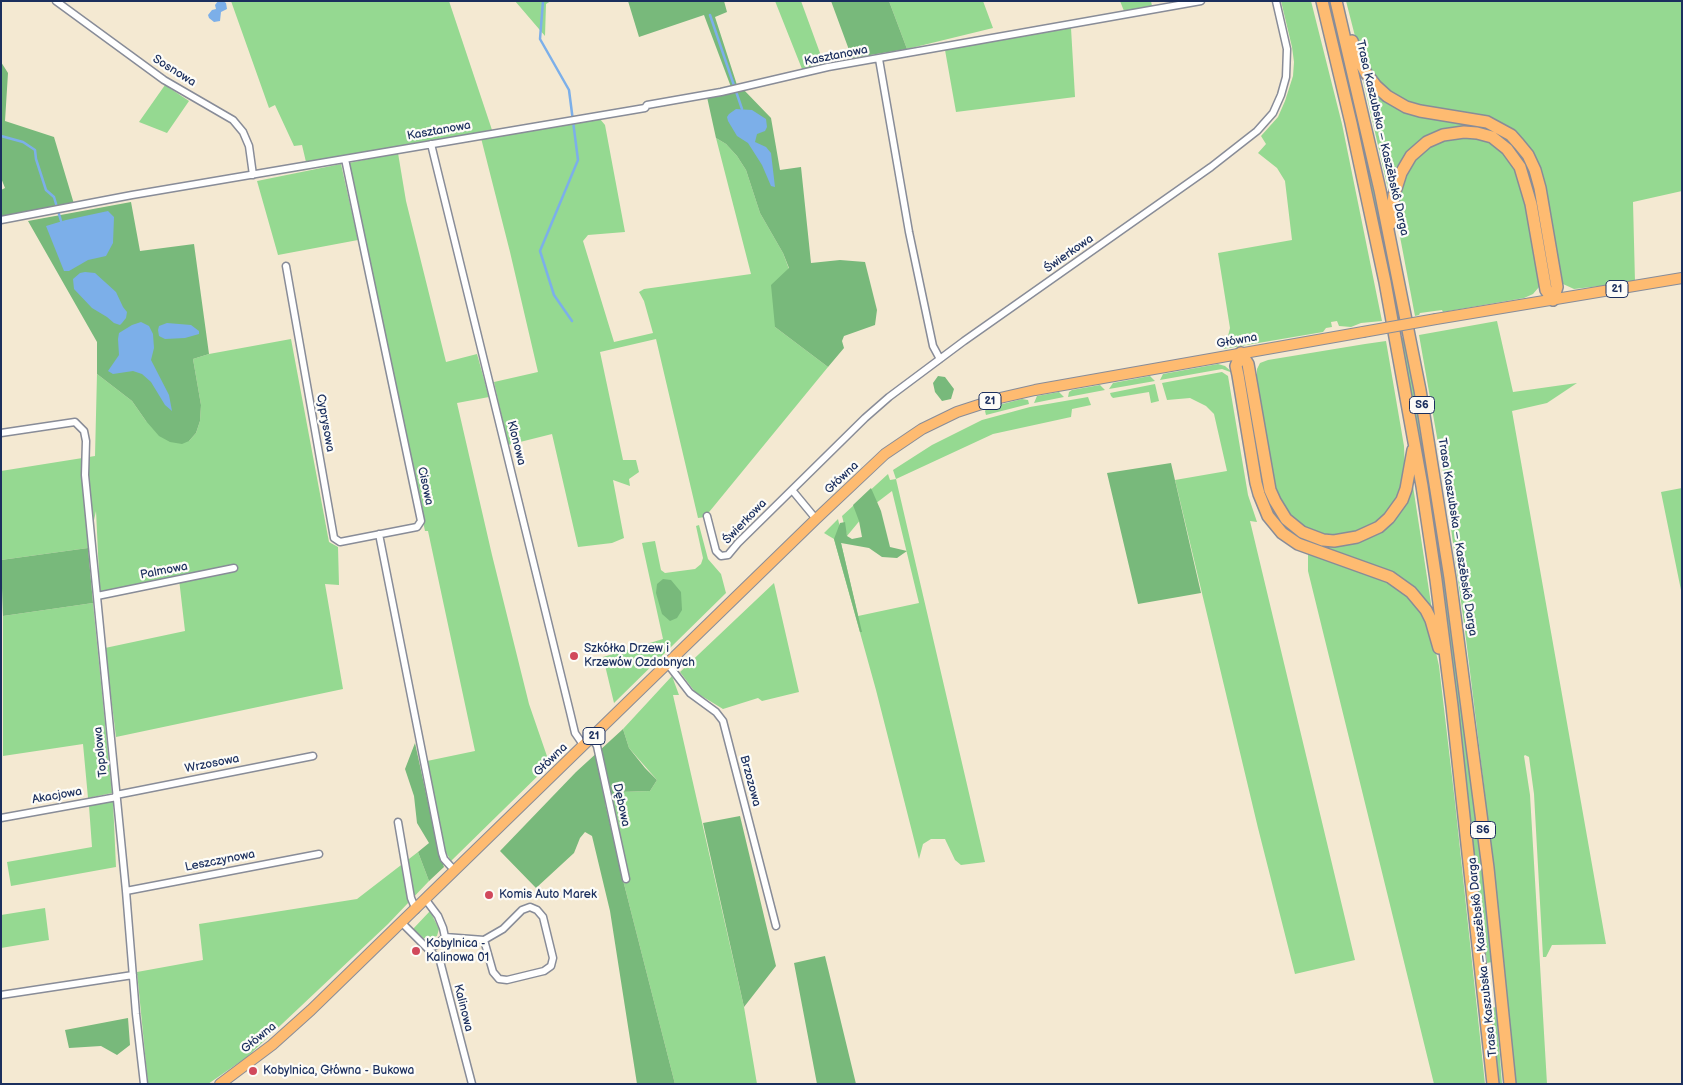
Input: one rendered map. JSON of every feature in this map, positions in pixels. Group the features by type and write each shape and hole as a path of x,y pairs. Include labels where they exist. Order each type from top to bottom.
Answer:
{"highway":[{"name":"Trasa Kaszubska – Kaszëbskô Darga","path":"1322,1 1351,123 1385,282 1414,441 1436,580 1452,706 1493,1084"},
{"name":"Trasa Kaszubska – Kaszëbskô Darga","path":"1337,1 1389,234 1420,390 1450,578 1488,868 1510,1084"},
{"path":"1337,1 1359,60 1376,86 1387,96 1406,107 1420,111 1480,120 1492,124 1511,135 1528,155 1540,188 1557,287 1553,300"},
{"path":"1389,234 1396,185 1406,163 1416,151 1427,142 1454,132 1477,133 1492,137 1500,142 1514,157 1523,174 1531,204 1546,290 1553,300"},
{"path":"1241,353 1248,364 1270,490 1286,519 1302,532 1323,540 1340,540 1357,537 1379,527 1389,518 1402,500 1406,489 1414,441"},
{"path":"1241,353 1236,366 1256,483 1268,516 1282,533 1298,544 1378,572 1411,592 1426,610 1431,620 1452,706"}],"main road":[{"name":"Główna","path":"220,1084 272,1045 311,1010 816,519 885,454 922,430 957,412 1000,398 1035,390 1682,278"}],"street":[{"name":"Sosnowa","path":"56,1 164,80 233,120 243,132 249,146 253,175"},
{"name":"Kasztanowa","path":"1,220 645,108 647,105 721,92 828,67 1201,1"},
{"name":"Świerkowa","path":"707,516 716,551 721,556 728,555 865,418 889,397 1204,172 1257,131 1273,113 1286,77 1287,49 1276,1"},
{"name":"Kasztanowa","path":"879,59 913,251 933,346 940,359"},
{"name":"Klonowa","path":"431,144 575,733 584,746"},
{"name":"Cisowa","path":"345,159 421,521 416,527 378,534"},
{"name":"Cyprysowa","path":"286,266 334,538 340,542 378,534"},
{"name":"Topolowa","path":"1,432 75,422 84,431 86,441 85,475 144,1084"},
{"path":"792,490 816,519"},
{"path":"378,534 442,853 444,859 455,871"},
{"name":"Palmowa","path":"97,596 234,568"},
{"name":"Brzozowa","path":"667,663 690,693 716,712 723,721 776,926"},
{"name":"Dębowa","path":"592,738 597,746 626,879"},
{"name":"Wrzosowa","path":"116,796 313,756"},
{"name":"Akacjowa","path":"1,818 116,796"},
{"path":"398,822 412,898 416,910"},
{"name":"Leszczynowa","path":"126,891 319,854"},
{"path":"426,900 438,916 444,928 445,938"},
{"path":"428,948 435,946 445,938 484,940 503,929 522,910 530,907 537,910 543,916 553,958 552,966 544,971 507,980 499,979 493,972 484,940"},
{"name":"Kalinowa","path":"402,923 440,961 472,1084"},
{"path":"1,995 132,975"}],"green space":[{"path":"231,1 449,1 492,130 306,162 302,145 294,146 275,105 269,108"},
{"path":"515,1 551,1 546,4 545,36"},
{"path":"628,1 724,1 727,12 715,17 737,85 731,87 704,15 639,37"},
{"path":"775,1 801,1 824,64 802,69"},
{"path":"831,1 889,1 907,49 852,58"},
{"path":"889,1 983,1 993,28 907,49"},
{"path":"1120,1 1151,1 1152,6 1124,11"},
{"path":"1281,1 1311,1 1342,124 1382,321 1361,323 1351,327 1339,326 1337,321 1331,322 1332,327 1326,328 1323,332 1223,349 1222,345 1227,340 1230,328 1218,253 1292,240 1285,181 1277,168 1258,153 1266,144 1261,136 1278,117 1293,76 1292,47"},
{"path":"1326,1 1331,1 1370,163 1401,317 1396,318"},
{"path":"1346,1 1682,1 1682,191 1633,202 1635,282 1574,289 1563,284 1543,184 1515,133 1503,124 1477,115 1409,103 1378,83 1371,75 1356,40"},
{"path":"1071,28 1075,97 956,112 945,50"},
{"path":"1,62 8,73 5,121 54,137 74,204 1,217 1,190 5,188 1,178"},
{"path":"1363,80 1381,98 1402,111 1480,125 1490,128 1509,140 1522,155 1533,181 1552,282 1551,289 1530,179 1522,161 1511,146 1479,128 1457,127 1441,130 1424,138 1407,153 1395,169 1388,189"},
{"path":"165,85 189,101 167,133 139,122"},
{"path":"743,89 771,118 780,170 801,167 811,263 840,260 865,262 877,310 875,325 844,336 842,341 844,348 828,367 775,327 771,285 789,268 783,253 760,213 746,170 726,144 716,138 707,97"},
{"path":"600,119 605,125 625,232 588,235 583,241 614,342 653,333 644,301 639,292 644,289 751,274 716,138 726,144 746,170 760,213 783,253 789,269 775,327 828,367 705,517 698,518 656,339 600,352 623,460 636,460 639,472 629,479 630,486 613,480 624,538 612,543 578,547 552,434 508,445 494,382 538,372 481,138"},
{"path":"1466,136 1485,140 1494,145 1503,152 1515,168 1523,188 1540,282 1539,287 1533,294 1524,298 1443,312 1442,310 1420,313 1415,316 1398,226 1397,198 1405,174 1421,152 1438,142"},
{"path":"398,153 406,201 446,362 477,354 489,397 457,403 529,704 549,762 551,763 451,861 444,849 427,761 475,751 428,531 425,531 349,163"},
{"path":"341,164 358,240 278,255 257,181"},
{"path":"131,202 140,251 194,244 209,354 193,359 201,405 200,421 196,433 189,441 182,444 170,442 159,436 132,401 97,374 97,342 28,221"},
{"path":"1497,321 1513,392 1577,383 1547,403 1512,411 1606,944 1552,945 1546,957 1543,957 1534,794 1529,757 1525,755 1530,795 1547,1084 1515,1084 1484,786 1465,631 1444,477 1419,335"},
{"path":"1406,337 1439,534 1460,678 1492,962 1487,963 1449,636 1434,535 1400,338"},
{"path":"291,339 329,542 338,547 339,585 325,584 343,689 116,737 105,648 185,631 179,579 100,595 96,511 88,548 1,560 1,471 95,456 97,374 132,401 146,421 189,441 196,433 200,421 201,405 193,359 209,354"},
{"path":"1386,341 1404,446 1405,471 1399,494 1389,511 1374,525 1347,535 1329,536 1311,532 1289,515 1277,495 1254,375 1257,375 1260,363 1268,360"},
{"path":"1218,364 1225,366 1233,373 1222,369 1160,380 1163,374"},
{"path":"1222,372 1228,376 1248,495 1257,522 1250,521 1355,960 1295,974 1175,480 1227,471 1214,414 1206,406 1190,398 1167,400 1162,383"},
{"path":"938,376 945,377 954,389 951,399 942,401 935,392 933,383"},
{"path":"1150,376 1155,381 1109,389 1113,383"},
{"path":"1246,376 1265,484 1286,526 1293,532 1303,538 1340,545 1368,538 1376,534 1413,486 1432,610 1416,591 1303,542 1288,532 1275,518 1264,495 1242,377"},
{"path":"1155,384 1159,401 1151,403 1149,392 1113,398 1110,393"},
{"path":"1100,385 1105,390 1068,397 1069,392 1072,390"},
{"path":"1059,392 1064,397 1034,403 1037,396"},
{"path":"1088,397 1091,405 1072,409 1071,417 993,434 896,479 893,470 932,445 982,420 1030,407"},
{"path":"1022,399 1028,400 1029,404 986,415 985,411 987,408"},
{"path":"1171,463 1201,593 1138,604 1107,473"},
{"path":"888,474 890,480 896,479 985,862 961,865 955,860 945,839 931,839 923,844 919,859 876,690 834,539 824,533 838,519 843,541 841,543 858,616 919,603 892,491 871,507 847,536 842,516"},
{"path":"871,488 881,511 890,547 907,551 897,558 882,557 869,548 841,543 862,632 860,632 834,539 840,523 845,522 847,536 852,539 862,537 853,505"},
{"path":"1682,488 1682,595 1661,492"},
{"path":"699,525 708,559 721,574 726,593 614,703 603,657 663,639 642,543 655,541 661,570 665,573 695,569 701,564 703,558 696,526"},
{"path":"88,548 93,603 3,616 1,560"},
{"path":"1308,554 1400,588 1421,610 1433,639 1439,666 1455,802 1485,1084 1434,1084 1308,571"},
{"path":"663,579 671,580 681,592 682,610 677,618 670,621 662,614 656,593 657,584"},
{"path":"774,583 799,692 762,701 758,698 723,709 695,692 680,672"},
{"path":"93,603 112,793 88,798 83,744 3,756 3,616"},
{"path":"672,676 679,695 673,695 744,1007 757,1084 675,1084 605,803 619,792 650,791 657,780 629,748 623,729"},
{"path":"623,729 629,748 657,780 650,791 619,792 605,803 675,1084 637,1084 610,911 592,836 585,832 580,838 574,853 536,888 500,851 576,772"},
{"path":"415,743 438,848 444,867 429,881 418,852 429,843 417,823 414,796 405,769"},
{"path":"113,801 116,867 11,886 7,862 92,847 89,806"},
{"path":"740,816 776,966 744,1007 703,823"},
{"path":"418,852 429,881 388,924 247,1057 208,1084 148,1084 137,972 203,960 199,924 357,899"},
{"path":"45,908 49,940 1,948 1,915"},
{"path":"430,911 439,929 437,936 427,939 423,938 413,929"},
{"path":"825,956 856,1084 817,1084 794,963"},
{"path":"1496,1007 1502,1084 1498,1084 1492,1008"},
{"path":"128,1018 130,1045 117,1055 101,1046 69,1048 65,1030"}],"water":[{"path":"218,1 226,3 227,9 221,12 220,21 214,22 208,15 212,10 216,9 215,5"},
{"path":"736,109 752,110 766,119 767,127 765,131 757,134 755,142 766,147 771,153 775,187 771,186 762,165 748,143 737,136 728,121 727,117 729,114"},
{"path":"108,211 114,217 113,243 106,256 88,260 69,271 64,271 46,226"},
{"path":"80,273 95,273 116,292 127,312 126,318 120,325 92,308 74,289 73,279"},
{"path":"141,322 149,326 153,334 154,348 151,360 169,395 172,411 165,405 151,382 142,374 133,371 113,374 108,371 119,355 119,333"},
{"path":"167,323 191,325 199,331 199,334 185,338 165,339 159,336 158,330 159,326"}],"waterway":[{"path":"543,1 540,39 569,90 578,160 540,251 554,295 572,321"},
{"path":"710,15 742,109"},
{"path":"1,136 23,142 35,150 46,190 54,197 61,221"}],"place":[{"name":"Szkółka Drzew i Krzewów Ozdobnych","path":"574,656"},
{"name":"Komis Auto Marek","path":"489,895"},
{"name":"Kobylnica - Kalinowa 01","path":"416,951"},
{"name":"Kobylnica, Główna - Bukowa","path":"253,1071"}]}
